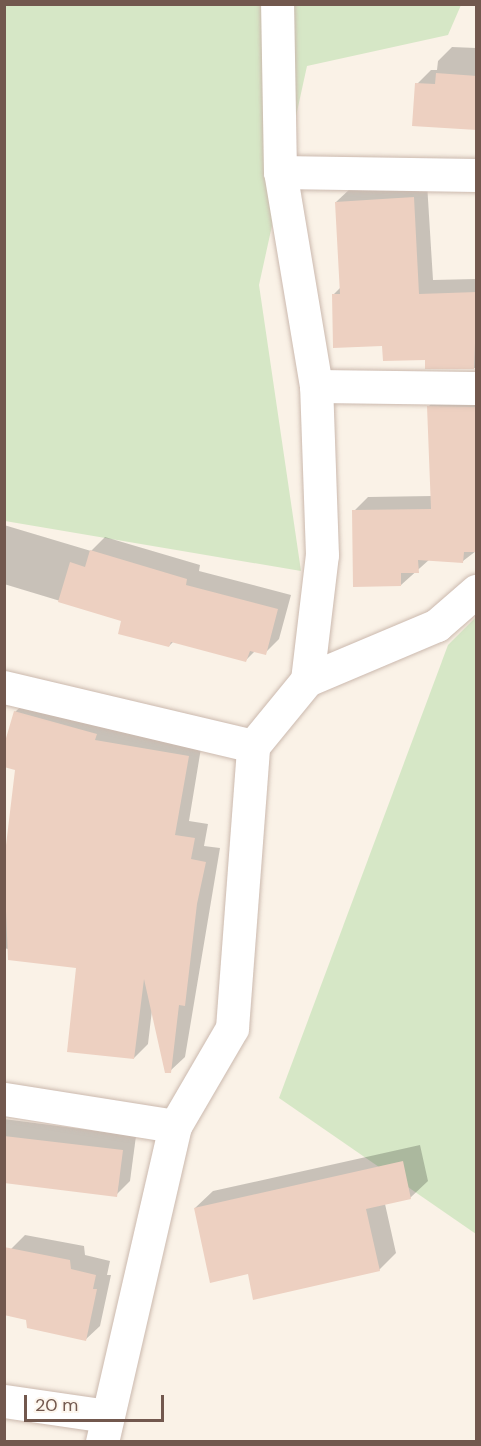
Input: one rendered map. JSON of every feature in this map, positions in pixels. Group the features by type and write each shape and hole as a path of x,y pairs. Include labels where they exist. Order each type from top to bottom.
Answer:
{"street":[{"path":"277,4 280,172 316,386 322,555 307,680"},
{"path":"280,172 477,175"},
{"path":"316,386 477,388"},
{"path":"4,1401 104,1429 175,1126 232,1028 253,746 307,680 437,625 477,591"},
{"path":"4,687 253,746"},
{"path":"4,1099 175,1126"}],"green space":[{"path":"4,5 461,5 448,35 307,66 259,285 301,571 5,521"},
{"path":"476,617 476,1234 279,1098 448,645"}],"building":[{"path":"436,73 477,76 477,130 412,126 415,83 435,84"},
{"path":"414,197 419,294 477,292 474,369 425,369 425,360 383,361 382,346 333,348 332,294 340,294 335,202"},
{"path":"427,406 476,407 477,552 464,552 463,563 418,560 419,573 401,573 401,586 353,587 352,510 431,509"},
{"path":"90,550 187,579 186,585 278,609 266,655 250,651 246,662 171,642 169,647 118,634 121,621 58,602 70,562 85,567"},
{"path":"14,711 97,734 95,740 189,756 175,835 195,838 191,859 206,862 197,904 185,1006 179,1005 171,1073 165,1073 144,979 134,1059 67,1052 76,968 8,960 4,862 15,770 4,767 4,745"},
{"path":"4,1136 123,1150 117,1197 4,1183"},
{"path":"403,1161 411,1199 366,1209 380,1271 253,1300 248,1274 210,1283 194,1208"},
{"path":"4,1247 70,1260 71,1269 96,1275 93,1289 97,1289 86,1341 27,1328 26,1320 4,1315"}]}
